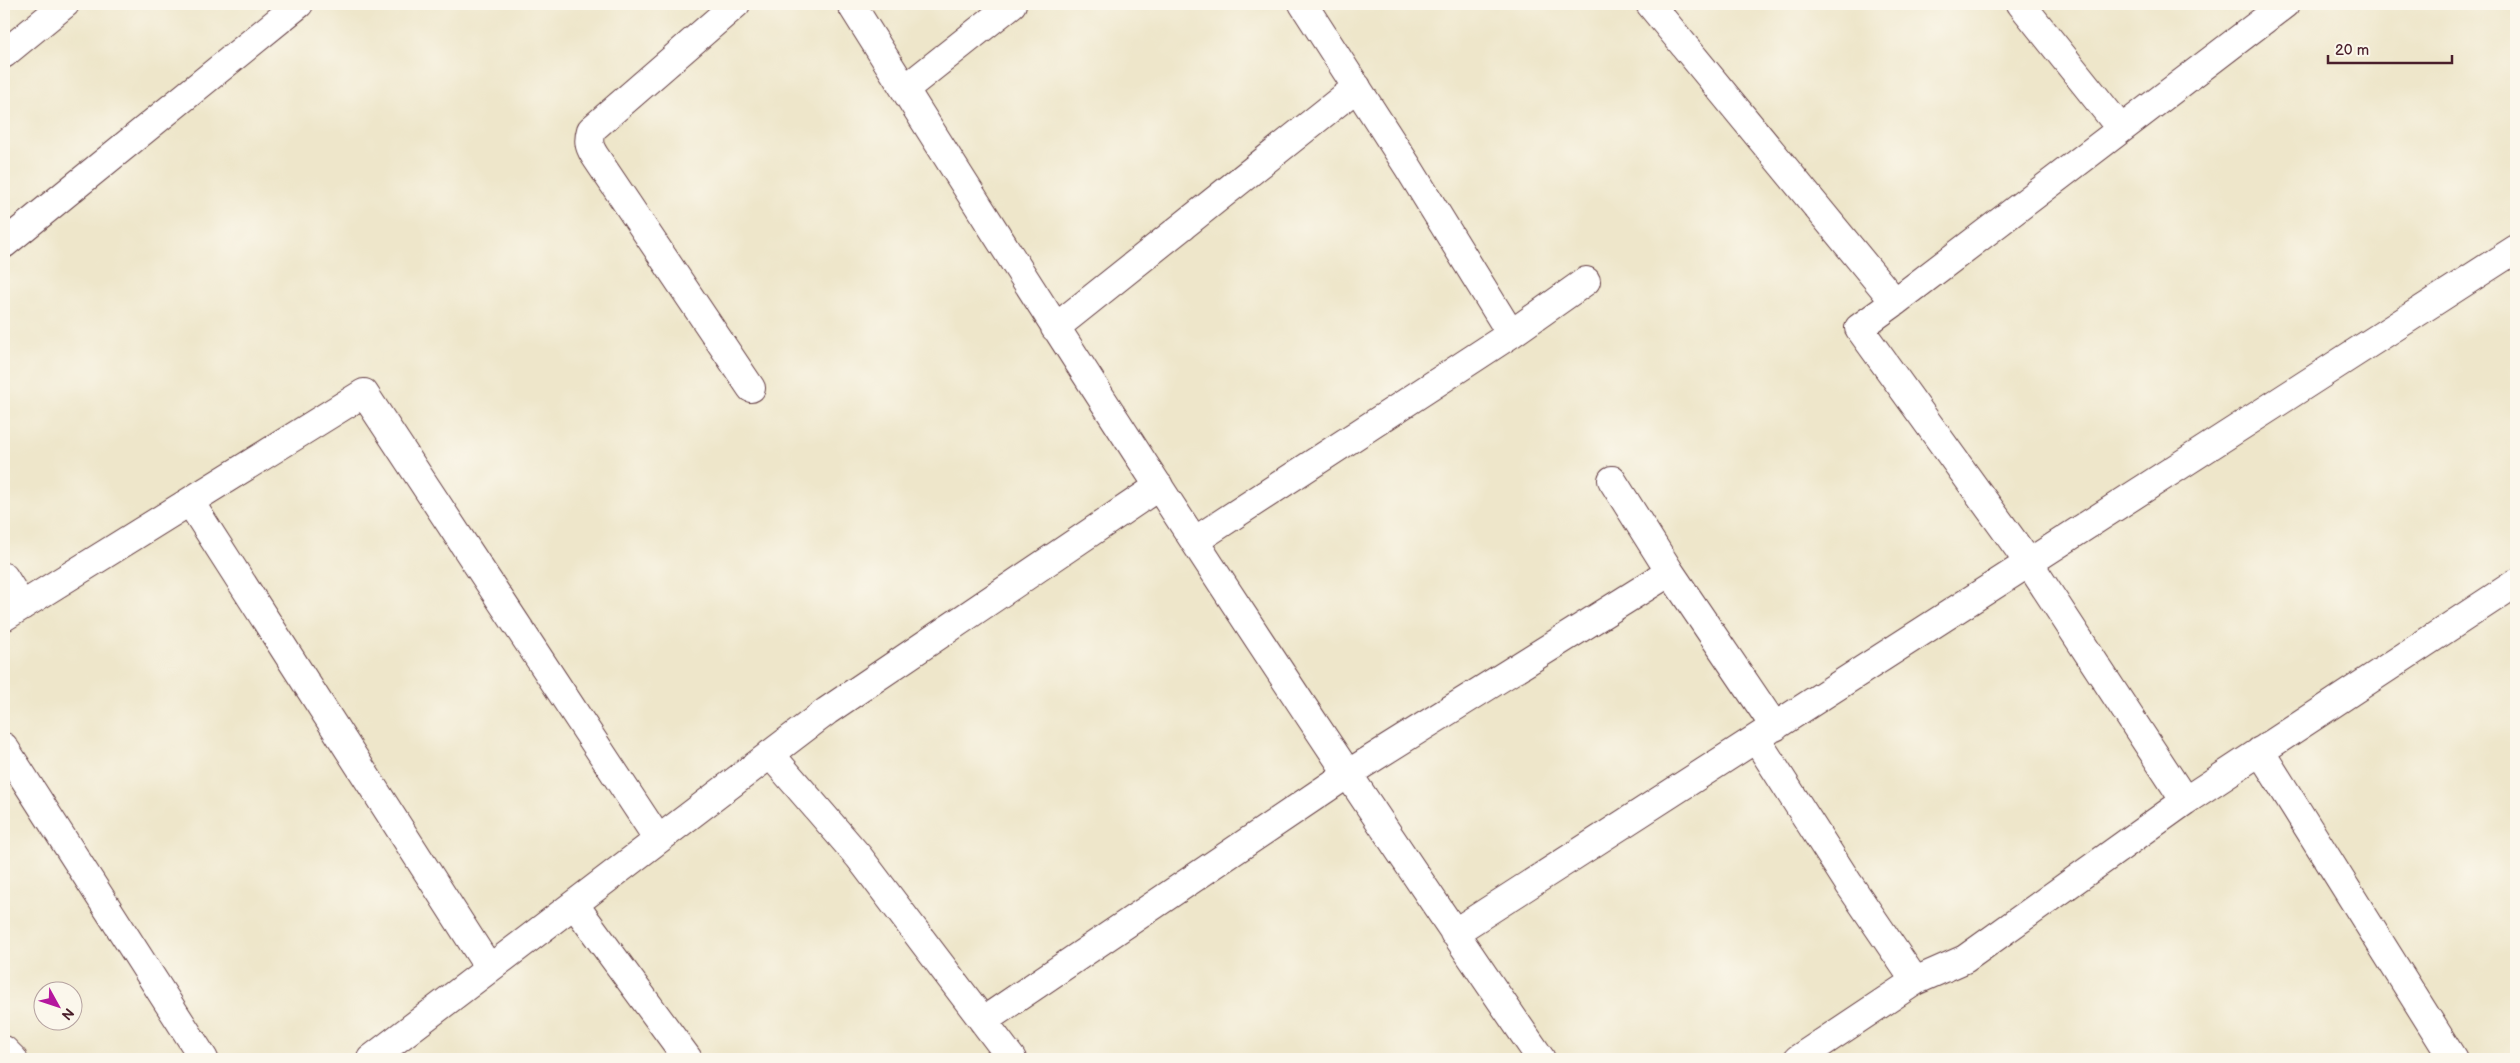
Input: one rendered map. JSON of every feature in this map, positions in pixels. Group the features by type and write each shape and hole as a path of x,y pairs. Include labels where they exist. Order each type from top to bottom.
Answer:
{"street":[{"path":"4,54 65,4"},
{"path":"4,244 299,4"},
{"path":"736,4 591,130 588,139 589,148 751,388"},
{"path":"851,4 1055,328 1454,932 1541,1059"},
{"path":"905,89 1012,4"},
{"path":"1303,4 1511,334"},
{"path":"1650,4 1895,302"},
{"path":"2021,4 2121,130"},
{"path":"2185,801 2029,563 1859,328 2285,4"},
{"path":"1055,328 1357,87"},
{"path":"1454,932 2516,249"},
{"path":"1196,540 1511,334 1586,281"},
{"path":"4,577 13,611 364,393 658,839"},
{"path":"1612,480 1670,572 1765,733 1849,884 1916,980"},
{"path":"371,1059 827,711 1159,486"},
{"path":"190,502 490,968"},
{"path":"984,1021 1349,773 1670,572"},
{"path":"1813,1055 1916,980 1966,959 2185,801 2516,583"},
{"path":"4,747 204,1059"},
{"path":"2260,752 2453,1059"},
{"path":"770,754 859,857 1012,1059"},
{"path":"574,904 688,1059"},
{"path":"4,1050 13,1059"}]}
